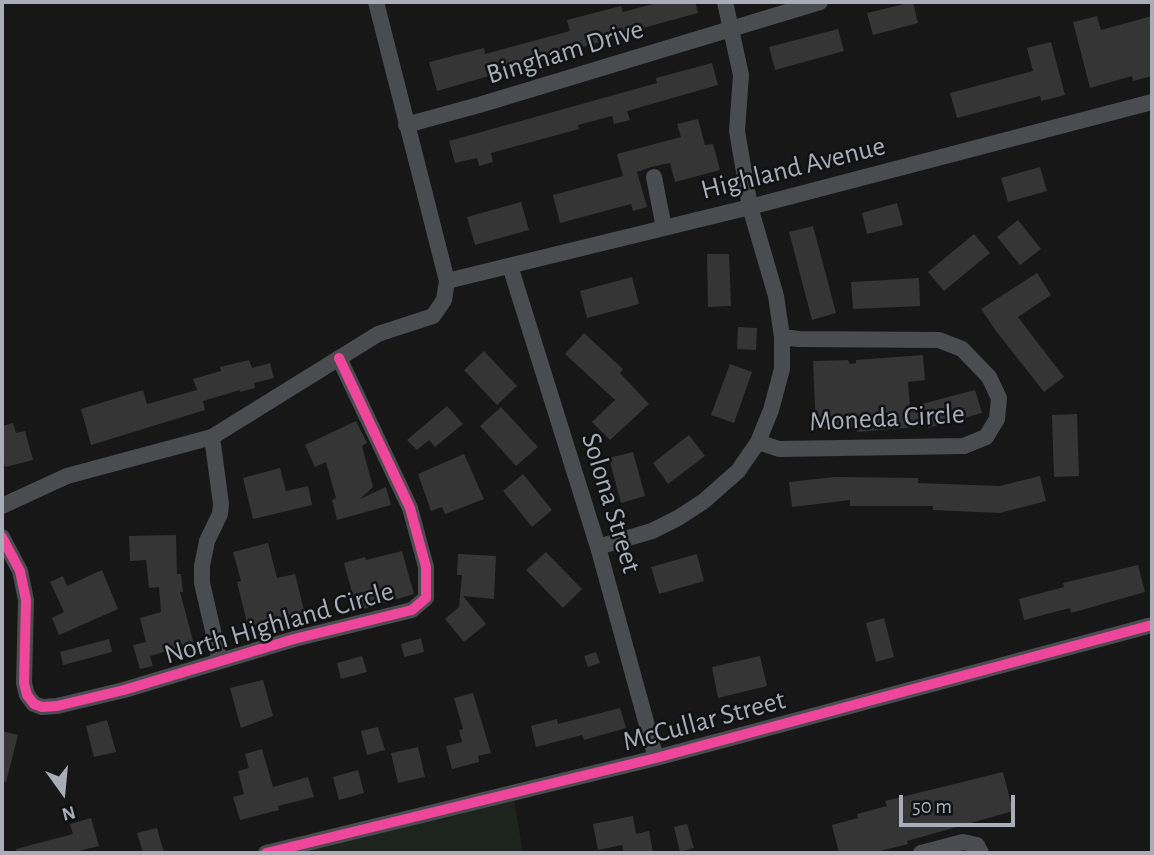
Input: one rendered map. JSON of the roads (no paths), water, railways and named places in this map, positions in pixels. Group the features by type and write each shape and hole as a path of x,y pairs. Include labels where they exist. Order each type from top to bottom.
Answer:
{"street":[{"path":"2,506 67,476 212,436 379,334 433,316 444,300 447,281 376,2"},
{"path":"598,547 652,531 678,518 704,501 738,471 758,442 771,410 782,369 782,337 776,296 750,207 737,131 741,75 725,2"},
{"name":"Bingham Drive","path":"406,124 820,2"},
{"name":"Highland Avenue","path":"447,281 750,207 1152,102"},
{"path":"653,177 664,228"},
{"name":"Solona Street","path":"510,266 598,547 656,758"},
{"name":"Moneda Circle","path":"758,442 779,449 964,446 986,437 997,419 999,398 989,377 962,349 939,340 782,337"},
{"name":"North Highland Circle","path":"2,537 20,570 26,600 24,683 27,695 34,704 42,707 124,690 294,639 412,610 426,598 426,567 410,508 339,358"},
{"path":"212,436 221,503 220,514 207,541 202,583 220,661"},
{"name":"McCullar Street","path":"266,853 656,758 1152,625"},
{"path":"921,853 963,842 979,849"}]}
